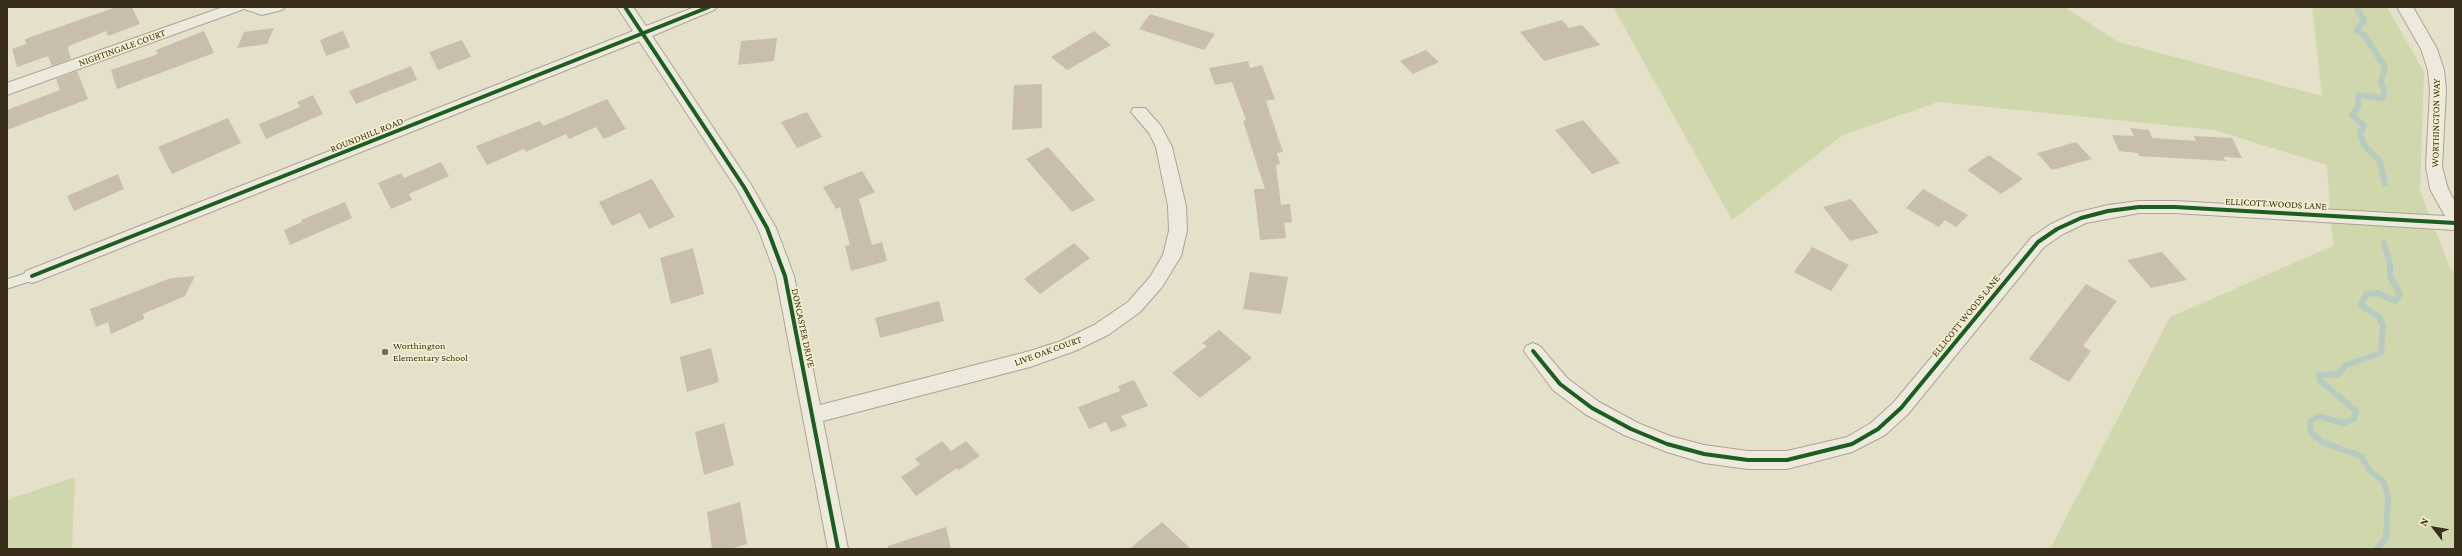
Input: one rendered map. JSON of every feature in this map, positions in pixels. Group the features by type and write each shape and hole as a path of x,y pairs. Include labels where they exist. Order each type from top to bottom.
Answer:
{"street":[{"name":"NIGHTINGALE COURT","path":"7,89 238,7"},
{"path":"251,7 262,10 277,7"},
{"name":"DONCASTER DRIVE","path":"626,7 744,187 767,228 785,276 838,549"},
{"name":"ROUNDHILL ROAD","path":"32,276 709,7"},
{"name":"WORTHINGTON WAY","path":"2405,7 2429,49 2436,70 2438,90 2434,167 2439,189 2455,218"},
{"name":"LIVE OAK COURT","path":"813,415 994,371 1068,346 1102,330 1134,308 1156,282 1172,256 1178,231 1177,206 1164,147 1155,130 1139,112"},
{"name":"ELLICOTT WOODS LANE","path":"1533,351 1560,384 1592,408 1631,429 1667,444 1704,454 1748,460 1786,460 1852,444 1878,429 1901,408 2038,242 2057,229 2081,218 2108,211 2139,207 2175,207 2455,222"}],"lane":[{"path":"7,284 32,276"}],"green space":[{"path":"1613,7 2065,7 2118,42 2322,96 2312,7 2387,7 2424,72 2420,190 2450,268 2455,272 2455,549 2050,549 2170,317 2333,246 2327,165 2214,130 1938,102 1843,135 1732,220"},
{"path":"75,477 72,549 7,549 7,500"}],"building":[{"path":"116,7 132,7 140,24 108,36 106,31 69,46 68,49 71,59 52,66 48,56 17,67 12,49 26,44 25,39"},
{"path":"1150,14 1215,34 1204,50 1139,29"},
{"path":"1562,20 1569,28 1582,25 1600,45 1544,61 1520,32"},
{"path":"274,28 267,44 237,48 244,32"},
{"path":"204,31 214,53 117,89 111,70 158,54 156,50"},
{"path":"343,31 350,47 326,56 320,40"},
{"path":"1094,31 1111,45 1067,70 1051,57"},
{"path":"777,38 774,61 738,65 741,41"},
{"path":"462,40 471,57 438,70 429,52"},
{"path":"1426,50 1439,62 1413,74 1400,61"},
{"path":"1248,61 1250,68 1262,65 1275,99 1266,101 1283,152 1277,153 1280,164 1276,165 1281,205 1290,204 1292,222 1284,223 1286,238 1260,240 1254,189 1265,189 1243,121 1246,120 1232,82 1215,85 1209,68"},
{"path":"411,66 417,80 356,104 349,91"},
{"path":"77,71 88,99 7,130 7,110 60,90 56,79"},
{"path":"1042,84 1042,128 1012,130 1014,85"},
{"path":"313,95 323,114 266,139 259,124 300,107 297,102"},
{"path":"607,99 626,129 604,139 596,127 569,139 566,134 526,152 524,149 487,165 476,146 540,121 543,126"},
{"path":"807,112 822,137 797,148 781,122"},
{"path":"228,118 241,143 172,174 158,147"},
{"path":"1583,120 1620,163 1592,174 1555,130"},
{"path":"2130,128 2149,130 2152,138 2196,141 2194,136 2232,138 2242,158 2223,157 2226,161 2139,156 2138,153 2119,151 2112,135 2134,136"},
{"path":"2076,142 2092,159 2052,170 2037,153"},
{"path":"1048,147 1095,200 1072,212 1026,159"},
{"path":"1989,155 2023,179 2001,194 1967,170"},
{"path":"441,162 449,176 409,194 412,200 391,209 378,183 401,173 404,178"},
{"path":"862,171 875,192 859,199 872,245 882,242 887,261 851,271 845,246 850,245 840,207 836,209 823,187"},
{"path":"118,174 124,189 74,211 67,196"},
{"path":"652,179 675,217 649,229 640,213 612,226 599,202"},
{"path":"1923,189 1968,215 1956,227 1945,220 1939,227 1906,208"},
{"path":"1851,199 1879,233 1850,241 1823,207"},
{"path":"345,202 352,218 290,245 284,230 302,222 301,220"},
{"path":"1074,243 1090,258 1040,294 1024,279"},
{"path":"1812,247 1849,265 1831,291 1794,272"},
{"path":"693,248 704,294 671,304 660,258"},
{"path":"2162,252 2187,280 2151,288 2127,260"},
{"path":"1250,272 1288,277 1281,314 1243,309"},
{"path":"195,276 185,296 143,314 144,319 111,334 108,322 96,327 90,309 171,278"},
{"path":"2086,284 2117,301 2083,346 2091,351 2069,382 2029,359"},
{"path":"939,301 944,321 880,338 875,318"},
{"path":"1219,330 1252,358 1200,398 1172,373 1207,346 1202,343"},
{"path":"711,348 719,382 687,392 680,357"},
{"path":"1134,380 1148,406 1121,416 1127,426 1111,432 1106,422 1089,429 1078,407 1120,391 1118,386"},
{"path":"724,423 734,465 704,475 695,432"},
{"path":"942,441 951,451 966,441 980,456 959,470 957,468 916,496 901,477 920,464 915,459"},
{"path":"740,502 747,544 730,549 712,549 707,512"},
{"path":"1162,522 1191,549 1129,549"},
{"path":"946,527 951,549 888,549 888,546"}],"waterway":[{"path":"2356,7 2364,21 2357,30 2364,35 2385,67 2381,82 2384,91 2383,98 2359,95 2358,107 2352,115 2364,126 2360,132 2364,145 2380,161 2385,184"},
{"path":"2376,549 2386,539 2388,497 2384,482 2370,471 2361,456 2322,442 2311,432 2310,421 2319,416 2343,423 2354,419 2356,411 2320,381 2319,375 2338,374 2346,365 2381,353 2383,325 2379,317 2361,305 2366,294 2378,293 2395,301 2400,294 2390,276 2390,264 2384,243"}],"cycle path":[{"path":"625,7 744,187 767,228 785,276 838,549"},
{"path":"32,276 709,7"},
{"path":"1533,351 1560,384 1592,408 1631,429 1667,444 1704,454 1748,460 1787,460 1852,444 1878,429 1901,408 2038,242 2057,229 2081,218 2108,211 2139,207 2175,207 2455,223"}],"place":[{"name":"Worthington Elementary School","path":"385,352"}]}
